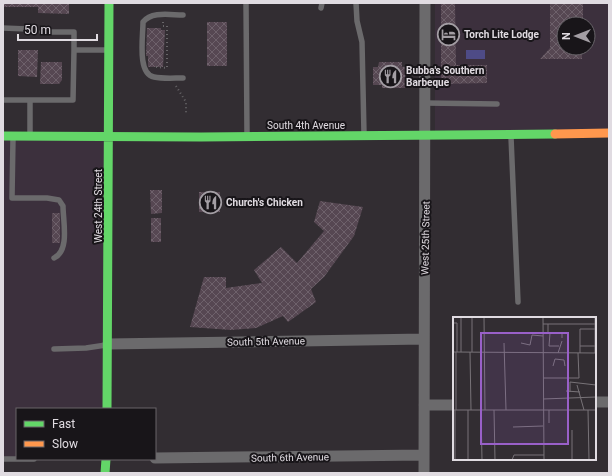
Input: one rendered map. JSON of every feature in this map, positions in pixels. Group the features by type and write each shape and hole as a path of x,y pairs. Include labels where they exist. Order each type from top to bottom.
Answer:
{"main road":[{"name":"West 24th Street","path":"107,408 109,3"},
{"name":"South 4th Avenue","path":"3,136 364,136 609,133"},
{"path":"105,473 106,460"}],"street":[{"name":"West 25th Street","path":"424,473 426,135 425,3"},
{"name":"South 5th Avenue","path":"108,344 424,339"},
{"path":"596,402 609,402"},
{"path":"424,405 453,405"},
{"name":"South 6th Avenue","path":"156,458 424,455"}],"lane":[{"path":"246,3 247,136"},
{"path":"356,3 357,21 362,42 364,136"},
{"path":"182,15 153,15 143,22 143,67 146,74 154,78 183,78"},
{"path":"3,28 27,28"},
{"path":"3,100 73,100 74,32 42,32"},
{"path":"74,50 109,50"},
{"path":"30,100 30,136"},
{"path":"425,103 497,104"},
{"path":"511,134 518,302"},
{"path":"13,136 12,198 47,198 59,200 63,206 64,248 60,256 54,258"},
{"path":"54,349 86,348 108,344"},
{"path":"3,459 16,459"}],"path":[{"path":"163,15 163,30"},
{"path":"163,26 167,26 167,82 175,84 186,102 186,113"},
{"path":"156,67 167,68"}],"shaded area":[{"path":"435,3 609,3 609,133 435,135"},
{"path":"466,50 485,50 485,59 466,59"},
{"path":"3,136 109,136 106,408 16,408 16,459 3,459"}],"building":[{"path":"3,3 69,3 69,14 38,13 38,7 3,7"},
{"name":"Torch Lite Lodge","path":"441,3 455,3 456,65 487,65 487,83 441,84"},
{"path":"550,3 583,3 583,16 556,16 556,56 582,56 582,59 540,59 550,48"},
{"path":"207,22 227,22 227,66 207,66"},
{"path":"147,28 161,28 161,30 165,30 163,67 148,67 148,56 146,56"},
{"path":"18,50 38,50 37,77 18,76"},
{"path":"41,62 62,62 62,80 59,84 40,84"},
{"name":"Bubba's Southern Barbeque","path":"379,62 402,62 402,67 408,66 408,85 405,88 382,88 382,85 373,85 373,67 378,67"},
{"path":"150,190 162,190 162,213 151,214"},
{"name":"Church's Chicken","path":"199,192 220,192 220,212 199,212"},
{"path":"320,201 363,207 354,236 324,277 311,289 316,302 288,322 283,316 256,328 231,330 190,327 204,277 226,277 226,288 262,283 254,270 281,247 297,263 324,231 314,222"},
{"path":"52,213 60,213 60,243 52,243"},
{"path":"151,218 161,218 161,242 151,242"}],"traffic: fast":[{"path":"107,408 109,3"},
{"path":"3,136 201,137 555,134"},
{"path":"105,473 106,460"}],"traffic: slow":[{"path":"555,134 609,133"}],"place":[{"name":"Torch Lite Lodge","path":"448,34"},
{"name":"Bubba's Southern Barbeque","path":"391,76"},
{"name":"Church's Chicken","path":"210,202"}]}
